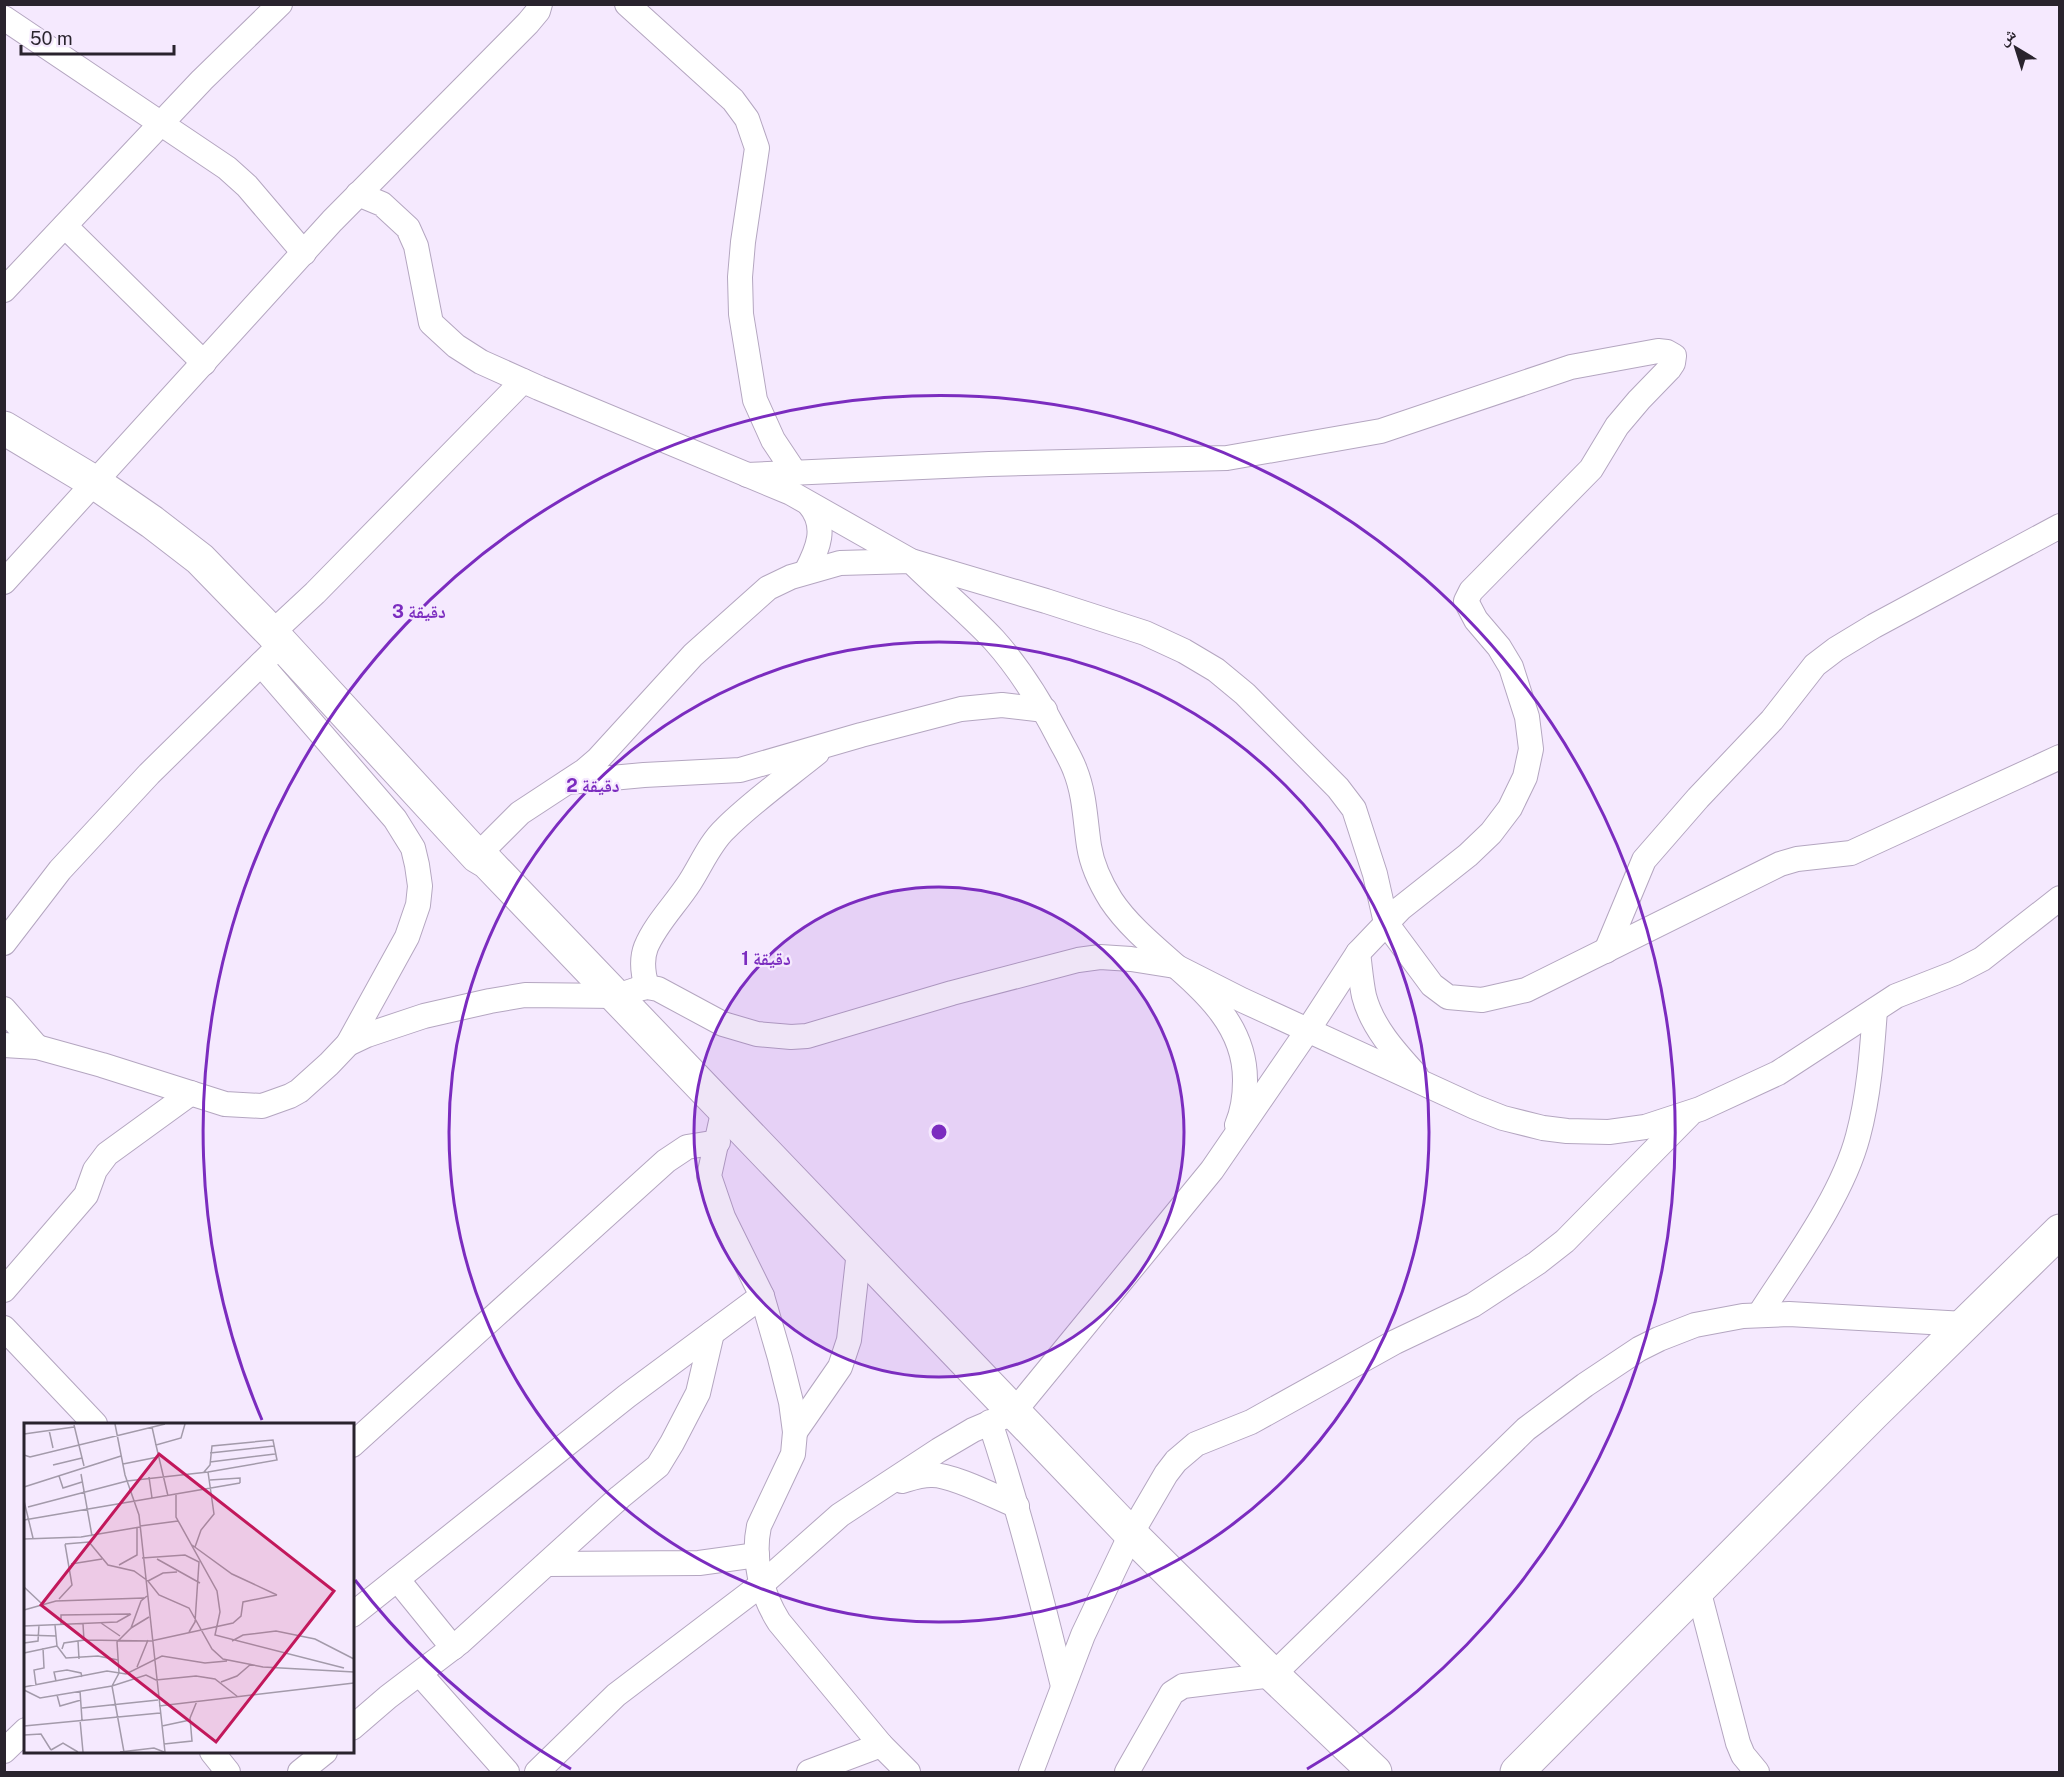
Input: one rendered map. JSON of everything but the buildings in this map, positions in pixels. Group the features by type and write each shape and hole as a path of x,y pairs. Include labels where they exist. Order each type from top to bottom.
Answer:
{"street":[{"path":"4,290 202,80 280,4"},
{"path":"4,582 304,252 358,194 528,23 538,11 540,4"},
{"path":"627,4 733,100 747,119 756,148 743,242 740,277 741,314 758,410 773,440 795,473"},
{"path":"9,29 162,123 227,168 247,186 304,252"},
{"path":"358,194 382,204 408,228 416,246 431,322 456,346 481,362 791,494 911,561 1145,633 1184,651 1216,670 1260,709 1338,788 1354,809 1375,874 1386,923 1432,985 1448,997 1482,1000 1526,990 1780,864 1797,859 1851,853 2060,758"},
{"path":"65,226 204,363"},
{"path":"537,1773 616,1695 762,1584 840,1515 939,1450 1002,1417 1118,1286 1228,1148 1358,953 1401,908 1468,855 1491,833 1510,808 1525,777 1531,749 1527,717 1511,667 1499,646 1470,610 1466,601 1471,591 1591,469 1617,426 1669,369 1674,356 1658,351 1571,368 1381,431 1227,458 989,464 747,475"},
{"path":"4,943 60,870 271,647 323,585 523,381"},
{"path":"4,428 94,483 152,522 200,559 271,647 395,819 413,848 420,886 418,905 407,937 348,1044 299,1091 290,1096 262,1106 225,1104 37,1047 4,1045"},
{"path":"806,572 818,547 820,535 817,517 808,504"},
{"path":"1606,951 1644,860 1698,798 1772,720 1815,665 1874,626 2060,526"},
{"path":"477,856 520,813 598,759 693,655 768,588 791,577 840,563 911,561 992,638 1021,673 1045,710 1075,768 1084,795 1089,848 1097,875 1111,900 1128,922 1198,987 1228,1021 1236,1035 1243,1054 1245,1097 1240,1118 1228,1148"},
{"path":"271,647 477,856 487,862 632,992 724,1108 903,1295 1002,1417 1131,1534 1375,1773"},
{"path":"566,783 644,775 740,770 961,709 1002,705 1045,710"},
{"path":"632,992 643,975 646,948 657,928 690,883 718,837 739,815 828,744"},
{"path":"348,1044 367,1035 424,1016 489,1000 525,995 632,992 658,989 738,1030 791,1037 807,1036 952,993 1078,960 1115,957 1174,966 1503,1119 1567,1131 1609,1132 1645,1128 1693,1112 1778,1073 1896,996 1955,973 1982,959 2060,898"},
{"path":"1358,953 1364,996 1377,1026 1391,1047 1421,1082"},
{"path":"4,1009 37,1047"},
{"path":"1759,1316 1843,1177 1858,1137 1865,1103 1872,1058 1875,1010"},
{"path":"4,1290 86,1195 95,1170 107,1154 191,1093"},
{"path":"724,1108 718,1142 710,1168 711,1184 723,1217 762,1296 791,1402 795,1432 793,1454 759,1526 757,1555 762,1584 772,1611 779,1622 881,1745 908,1773"},
{"path":"1031,1773 1083,1635 1131,1534 1166,1474 1185,1452 1196,1444 1251,1422 1395,1342 1473,1305 1565,1241 1693,1112"},
{"path":"354,1443 666,1161 687,1147 718,1142"},
{"path":"1517,1773 1698,1589 2060,1231"},
{"path":"795,1432 830,1384 843,1358 849,1340 859,1251"},
{"path":"354,1612 627,1396 762,1296"},
{"path":"1127,1773 1172,1693 1183,1686 1273,1675 1317,1635 1486,1466 1542,1416 1609,1369 1659,1339 1695,1325 1743,1316 1789,1314 1965,1324"},
{"path":"4,1328 93,1423"},
{"path":"354,1726 453,1648 661,1461 698,1393 712,1333"},
{"path":"1002,1417 1017,1506 1034,1564 1063,1686"},
{"path":"869,1494 915,1476 933,1474 1017,1506"},
{"path":"547,1564 699,1563 757,1555"},
{"path":"397,1579 453,1648"},
{"path":"1698,1589 1738,1743 1749,1770"},
{"path":"420,1674 507,1773"},
{"path":"4,1751 24,1732"},
{"path":"809,1773 881,1745"},
{"path":"213,1753 228,1773"},
{"path":"300,1773 324,1753"}]}
